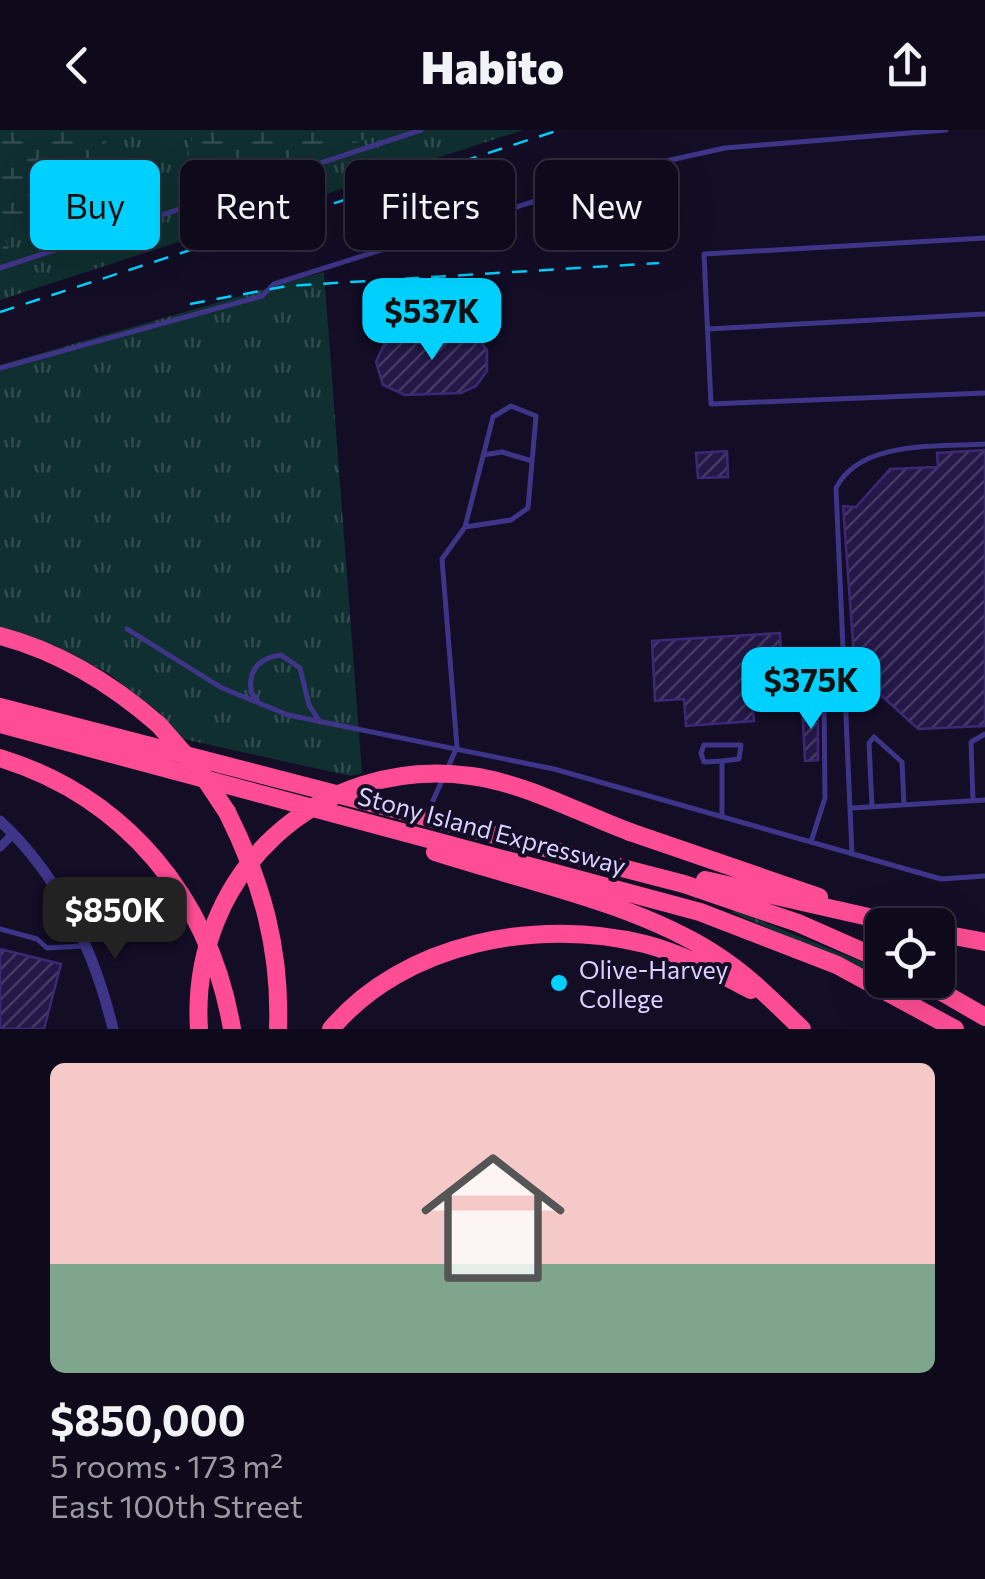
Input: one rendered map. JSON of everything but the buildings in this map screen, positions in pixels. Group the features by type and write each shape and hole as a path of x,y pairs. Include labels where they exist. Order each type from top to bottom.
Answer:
{"highway":[{"path":"0,636 66,660 126,697 202,773 227,812 267,912 277,976 278,1029"},
{"name":"Stony Island Expressway","path":"0,707 55,730 371,824 717,918 837,965 955,1029"},
{"name":"Stony Island Expressway","path":"0,724 55,730 548,849 730,899 865,953"},
{"path":"0,758 32,768 83,794 124,825 160,862 202,932 232,1029"},
{"path":"198,1029 198,983 220,905 254,854 322,799 406,773 474,776 865,914"},
{"path":"371,824 403,842 670,930 739,970 802,1029"},
{"path":"548,849 591,852 865,917"},
{"path":"331,1029 373,990 417,965 467,947 543,934 595,935 665,950 770,999"},
{"path":"955,937 985,944"},
{"path":"952,998 985,1017"}],"street":[{"path":"0,822 48,874 71,912 114,1029"},
{"path":"0,847 13,834"}],"lane":[{"path":"0,268 420,130"},
{"path":"0,368 262,296 274,284 652,164 725,148 946,130"},
{"path":"985,238 704,254 711,404 985,393"},
{"path":"708,329 985,314"},
{"path":"426,817 457,747 442,558 465,527 493,416 510,406 536,416 528,508 522,515 465,527"},
{"path":"852,854 836,488 845,471 879,454 985,444"},
{"path":"483,455 502,452 532,461"},
{"path":"127,629 222,688 322,724 457,747 554,769 941,879 985,876"},
{"path":"261,704 251,692 252,672 260,662 282,656 300,668 310,704 322,724"},
{"path":"812,842 825,798 824,702"},
{"path":"973,801 971,742 985,734"},
{"path":"872,807 869,744 874,737 902,762 904,805"},
{"path":"741,744 739,759 722,761 704,762 704,745 741,744"},
{"path":"722,761 722,817"},
{"path":"852,808 985,800"},
{"path":"0,929 38,939 47,948 86,945"}],"green space":[{"path":"0,130 523,130 431,160 345,160 345,188 325,194 325,160 180,160 180,241 160,248 160,160 30,160 30,250 154,250 0,300"},
{"path":"0,130 112,130 101,152 117,160 30,160 30,219 10,225 3,235 9,248 0,257"},
{"path":"178,130 395,130 300,160 195,160 187,154 193,136"},
{"path":"324,272 362,773 351,776 183,739 160,713 108,673 56,646 0,627 0,365"},
{"path":"731,912 865,963 865,970"}],"railway":[{"path":"0,312 559,130"},
{"path":"190,304 287,286 659,263"}],"place":[{"name":"Olive-Harvey College","path":"559,983"}]}
